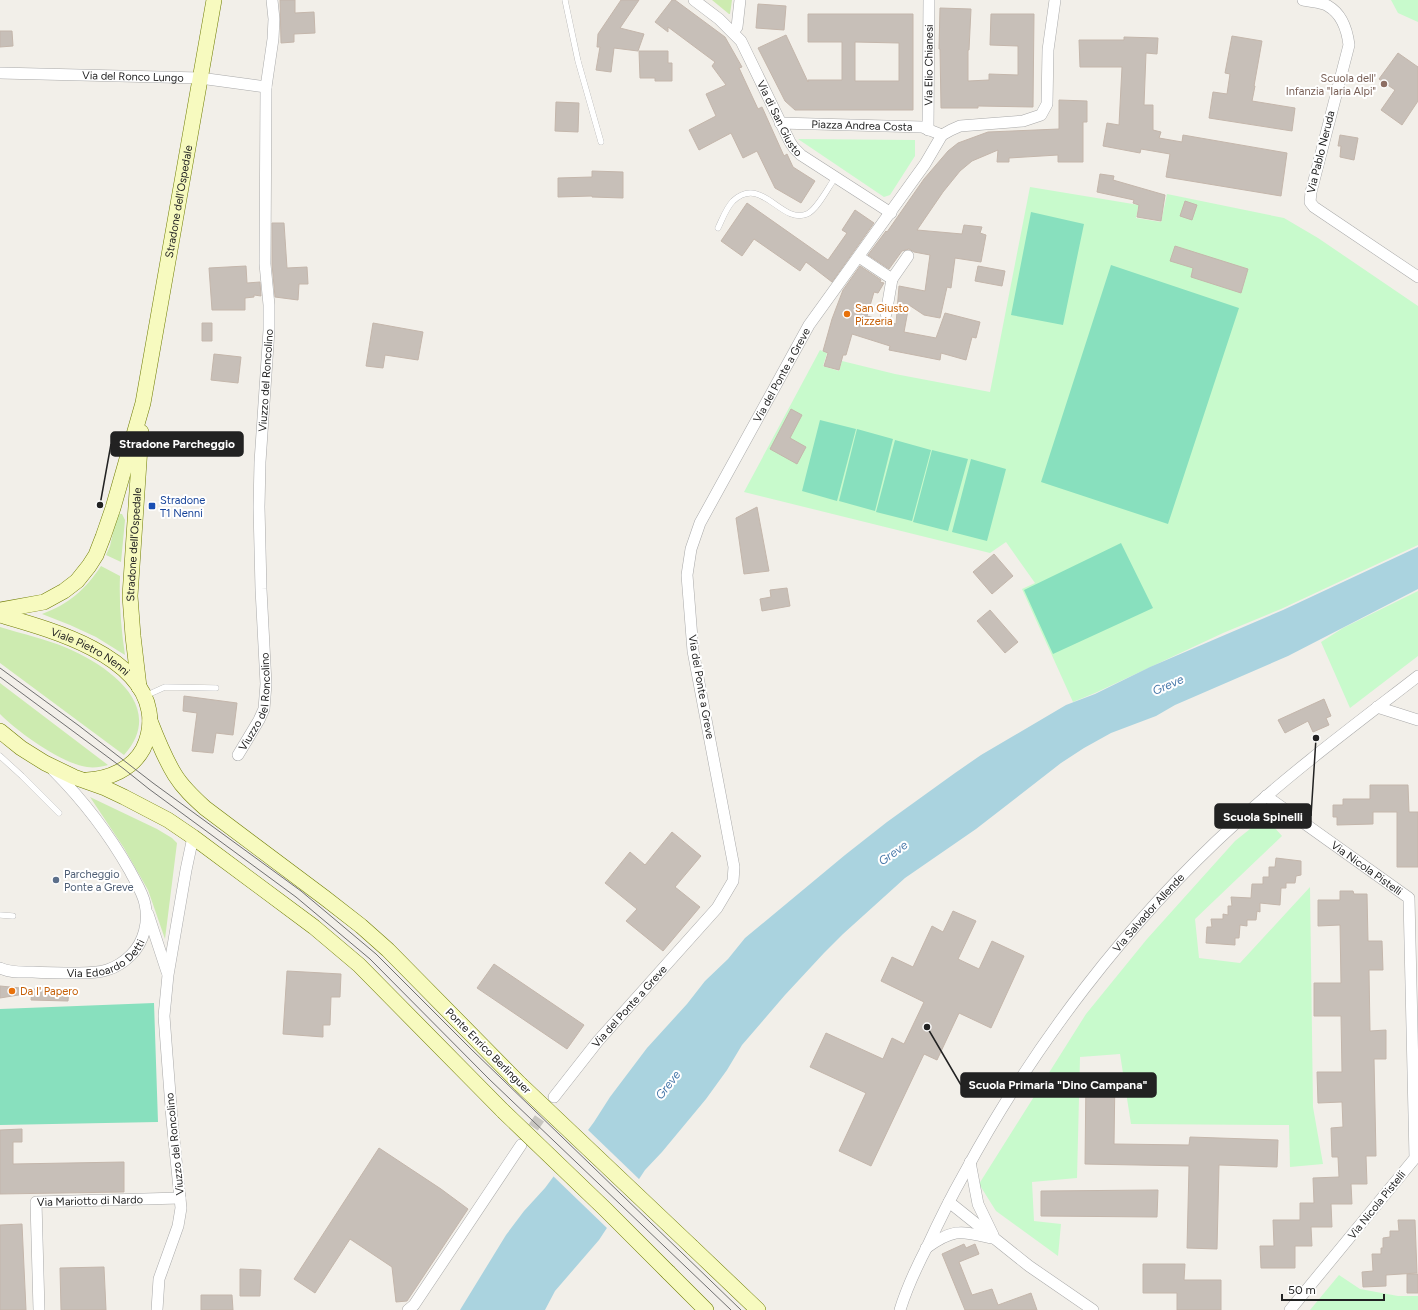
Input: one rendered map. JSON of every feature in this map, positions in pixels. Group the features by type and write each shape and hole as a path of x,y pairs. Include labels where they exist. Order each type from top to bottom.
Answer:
{"main road":[{"name":"Stradone dell'Ospedale","path":"142,691 133,636 130,596 143,403 214,0"},
{"name":"Stradone dell'Ospedale","path":"0,610 34,604 50,599 73,584 89,566 100,546 110,517 143,403"},
{"name":"Viale Pietro Nenni","path":"0,615 69,637 84,644 117,664 128,674 142,691 147,702 150,721 176,776 191,795 205,808"},
{"name":"Viale Pietro Nenni","path":"82,780 111,776 130,764 143,749 148,735 150,721"},
{"path":"0,731 21,748 45,763 140,804 168,820 314,927 359,965 503,1111 605,1208 706,1310"},
{"name":"Ponte Enrico Berlinguer","path":"205,808 325,898 377,940 520,1084 758,1310"}],"street":[{"name":"Viuzzo del Roncolino","path":"238,755 264,709 266,684 261,596 259,506 260,462 270,330 265,264 266,86 274,29 272,0"},
{"name":"Via di San Giusto","path":"694,0 719,19 741,41 780,123 794,148 801,155 834,178 891,213"},
{"path":"733,32 737,27 740,0"},
{"name":"Via Elio Chianesi","path":"928,130 929,0"},
{"name":"Via del Ponte a Greve","path":"554,1097 598,1041 717,908 733,881 734,867 693,651 686,575 691,549 700,523 809,326 891,213 925,164 942,136 960,126 1023,121 1041,115 1047,104 1048,50 1055,0"},
{"name":"Via Pablo Neruda","path":"1303,0 1328,6 1338,15 1344,22 1348,34 1349,45 1311,192 1310,202 1418,277"},
{"name":"Via del Ronco Lungo","path":"0,73 200,78 266,86"},
{"name":"Piazza Andrea Costa","path":"780,123 922,127 942,136"},
{"path":"886,314 892,279 908,256"},
{"path":"859,257 892,279"},
{"name":"Via Salvador Allende","path":"900,1310 911,1279 949,1202 986,1134 1038,1052 1104,963 1135,925 1185,872 1266,796 1377,707 1417,682"},
{"path":"1377,707 1418,720"},
{"name":"Via Edoardo Detti","path":"0,968 12,972 96,973 108,970 127,959 138,946 145,928 145,904 135,881 104,832 81,800 45,763"},
{"name":"Via Nicola Pistelli","path":"1266,796 1409,898 1415,1158 1290,1310"},
{"name":"Viuzzo del Roncolino","path":"157,1310 161,1274 180,1216 180,1198 164,1016 168,975 193,837"},
{"name":"Viuzzo del Roncolino","path":"145,904 168,975"},
{"path":"408,1310 414,1305 521,1145"},
{"path":"970,1162 978,1204 996,1239"},
{"name":"Via Mariotto di Nardo","path":"39,1310 36,1202 180,1198"},
{"path":"949,1202 1029,1266 1093,1310"},
{"path":"926,1249 944,1236 955,1233 966,1232 996,1239"}],"lane":[{"path":"565,0 578,61 601,142"},
{"path":"718,228 732,202 740,196 750,193 759,194 789,213 800,216 808,214 813,210 834,178"},
{"path":"142,691 165,687 216,688"},
{"path":"0,756 59,814"},
{"path":"0,915 13,916"}],"green space":[{"path":"712,0 732,0 730,14 729,14"},
{"path":"1391,0 1418,0 1418,22 1398,13"},
{"path":"798,139 915,140 915,156 890,195 884,197"},
{"path":"1030,187 1139,205 1136,218 1161,222 1167,194 1284,218 1318,238 1418,306 1418,545 1281,609 1223,633 1073,702 1022,589 1035,583 1006,542 990,553 744,492 820,350 827,353 823,366 839,371 842,361 895,374 990,392"},
{"path":"1031,212 1084,224 1063,325 1011,315"},
{"path":"1111,265 1239,308 1168,524 1041,482"},
{"path":"820,420 856,429 837,501 802,491"},
{"path":"857,429 893,439 875,511 839,501"},
{"path":"895,440 931,450 912,521 876,512"},
{"path":"932,450 968,459 948,531 913,522"},
{"path":"971,459 1006,469 987,541 952,532"},
{"path":"118,514 122,514 125,520 121,562 106,555 110,546"},
{"path":"1121,543 1153,608 1053,654 1024,590"},
{"path":"101,566 120,576 122,635 125,655 96,637 42,614 60,606 76,595 89,582"},
{"path":"1418,591 1418,656 1350,708 1321,642 1343,628"},
{"path":"0,627 67,648 100,666 115,677 127,690 136,705 139,721 136,737 124,755 0,663"},
{"path":"0,683 108,765 100,767 87,767 65,760 18,730 0,714"},
{"path":"90,797 157,829 172,838 177,843 165,939 148,890 124,848"},
{"path":"1265,817 1282,836 1195,919 1199,958 1240,963 1310,887 1313,1107 1323,1164 1290,1167 1289,1125 1131,1124 1120,1054 1080,1057 1077,1178 1032,1182 1034,1221 1061,1224 1058,1256 996,1211 979,1184 1086,1014 1147,939 1235,841"},
{"path":"154,1003 158,1122 0,1125 0,1009"},
{"path":"1339,1275 1360,1289 1398,1296 1418,1296 1418,1310 1310,1310"}],"water":[{"name":"Greve","path":"1418,547 1418,589 1288,656 1175,705 1156,716 1111,733 1084,748 1061,763 976,829 905,878 824,953 742,1045 727,1070 706,1099 645,1170 599,1240 555,1291 545,1310 460,1310 506,1235 524,1211 545,1188 647,1048 687,1004 705,981 728,959 745,938 845,855 887,822 981,755 1066,705 1095,694 1150,667 1283,610"}],"pier":[{"path":"587,1129 640,1180 608,1229 552,1175"}],"building":[{"path":"280,0 295,0 295,13 314,12 315,33 294,34 294,42 281,43"},
{"path":"621,0 639,0 620,28 644,34 638,51 614,48 611,72 596,70 600,47 597,47 598,34"},
{"path":"672,0 675,0 725,37 742,67 739,68 758,109 762,107 784,156 787,154 793,167 815,181 801,203 775,188 757,151 743,158 731,133 699,150 689,130 716,116 706,94 726,85 712,66 715,62 668,27 668,32 655,22"},
{"path":"758,4 786,6 784,30 756,28"},
{"path":"940,8 971,9 968,50 968,81 989,80 989,74 1018,75 1018,46 990,45 991,14 1034,14 1033,107 978,106 978,108 941,108 939,49"},
{"path":"808,14 913,14 913,110 795,110 785,101 758,48 786,35 808,82 808,80 842,80 842,42 808,42","holes":["855,42 899,43 899,81 855,81"]},
{"path":"0,31 12,31 13,46 0,47"},
{"path":"1232,36 1262,41 1252,101 1295,108 1292,131 1209,118 1213,92 1227,94 1230,74 1225,73"},
{"path":"1124,37 1158,38 1157,54 1146,53 1144,105 1153,105 1153,130 1161,132 1159,138 1182,142 1183,135 1287,153 1281,196 1166,177 1170,154 1141,149 1140,153 1103,146 1107,123 1119,125 1122,67 1080,67 1079,40 1124,40"},
{"path":"639,51 668,51 668,63 672,63 672,81 655,81 655,78 640,78"},
{"path":"1398,53 1418,67 1418,101 1402,125 1381,110 1395,90 1379,79"},
{"path":"1059,100 1087,101 1087,122 1083,122 1083,162 1058,162 1058,155 1009,158 1009,162 997,162 998,150 972,161 960,171 943,192 917,230 962,234 964,225 982,227 980,233 986,235 981,262 955,258 951,288 947,287 940,318 924,315 909,305 904,332 936,338 945,313 980,322 976,338 972,337 966,360 941,353 940,360 889,350 890,346 852,334 846,355 843,355 839,370 824,366 828,353 823,351 832,319 843,290 860,266 881,280 880,282 884,283 878,293 874,292 867,316 896,324 899,286 925,291 930,255 914,252 909,249 902,251 889,269 868,255 886,231 887,232 924,179 948,151 958,143 988,132 1059,129"},
{"path":"556,102 579,103 578,132 555,131"},
{"path":"1340,135 1358,138 1354,160 1340,157 1341,146 1338,146"},
{"path":"592,171 623,172 623,198 592,196 558,197 558,178 592,177"},
{"path":"1100,174 1114,176 1113,180 1165,195 1161,221 1137,217 1139,205 1133,203 1134,200 1097,192"},
{"path":"1185,201 1197,205 1192,220 1180,216"},
{"path":"747,203 828,260 847,233 842,230 855,210 874,223 832,282 806,262 800,271 754,239 742,256 721,241"},
{"path":"272,223 284,223 287,268 307,267 308,284 299,284 298,300 275,297 272,264"},
{"path":"1175,246 1248,269 1241,293 1191,277 1193,268 1170,261"},
{"path":"246,266 247,283 260,282 261,296 254,295 254,297 245,298 245,310 212,310 209,268"},
{"path":"978,266 1005,271 1002,286 975,281"},
{"path":"202,323 212,323 212,341 202,341"},
{"path":"373,323 423,332 418,360 385,355 383,368 366,366"},
{"path":"214,354 241,357 238,383 211,380"},
{"path":"791,409 802,415 790,438 806,447 797,464 770,449"},
{"path":"757,507 769,571 744,574 736,518"},
{"path":"994,554 1013,576 992,594 973,572"},
{"path":"787,588 790,606 762,611 760,599 771,597 770,590"},
{"path":"990,610 1018,642 1005,653 977,621"},
{"path":"184,696 237,703 233,735 216,733 213,753 192,751 197,713 183,711"},
{"path":"1324,699 1331,716 1326,718 1329,725 1313,732 1308,721 1285,733 1278,720"},
{"path":"1370,785 1408,785 1409,812 1418,812 1418,867 1397,867 1397,812 1373,812 1373,824 1337,825 1337,817 1333,817 1333,805 1343,805 1343,799 1370,799"},
{"path":"672,832 701,856 675,887 700,907 663,951 626,921 637,909 605,883 630,852 645,865"},
{"path":"1276,858 1301,861 1301,875 1296,876 1295,883 1286,883 1286,888 1281,888 1280,905 1260,903 1260,912 1257,911 1256,920 1247,920 1247,926 1240,925 1239,938 1235,938 1235,945 1206,943 1207,927 1212,927 1211,919 1223,919 1223,914 1228,915 1228,906 1232,906 1231,897 1251,898 1252,884 1263,884 1263,877 1269,877 1269,867 1275,867"},
{"path":"1340,891 1353,891 1354,894 1367,894 1368,941 1382,941 1383,970 1369,970 1370,1031 1386,1030 1386,1059 1374,1059 1376,1156 1366,1156 1367,1184 1351,1184 1352,1204 1331,1204 1332,1227 1311,1227 1312,1246 1295,1246 1295,1268 1261,1268 1260,1246 1274,1246 1273,1220 1300,1220 1300,1203 1314,1203 1313,1178 1339,1177 1338,1157 1332,1157 1331,1128 1343,1127 1342,1102 1318,1103 1317,1072 1342,1072 1341,1016 1314,1016 1314,983 1341,983 1340,925 1318,926 1318,900 1340,900"},
{"path":"953,911 976,921 958,959 979,969 992,941 1024,956 991,1028 959,1013 937,1060 924,1054 871,1166 839,1151 866,1093 810,1067 826,1033 883,1059 892,1038 904,1044 924,1002 881,981 892,957 913,967 932,926 943,932"},
{"path":"494,964 584,1025 567,1049 477,988"},
{"path":"287,971 341,974 340,997 331,997 330,1025 323,1025 323,1037 283,1034"},
{"name":"Da I' Papero","path":"0,986 31,989 31,993 0,998"},
{"path":"32,989 69,990 68,1001 31,1000"},
{"path":"1086,1075 1115,1075 1114,1144 1189,1145 1190,1137 1278,1140 1277,1167 1219,1165 1217,1249 1187,1248 1189,1166 1085,1164"},
{"path":"22,1129 22,1142 13,1142 13,1164 124,1162 124,1192 0,1194 0,1130"},
{"path":"379,1148 441,1189 468,1209 407,1301 396,1302 392,1267 350,1239 315,1293 294,1279"},
{"path":"1158,1190 1157,1217 1041,1216 1041,1191"},
{"path":"1398,1220 1415,1220 1417,1273 1386,1275 1386,1286 1363,1287 1362,1272 1373,1271 1372,1254 1381,1254 1381,1248 1383,1248 1383,1238 1390,1237 1390,1231 1399,1231"},
{"path":"22,1224 26,1310 0,1310 0,1225"},
{"path":"964,1244 966,1248 975,1244 979,1254 959,1262 972,1295 992,1289 998,1305 1031,1293 1037,1310 965,1310 942,1254"},
{"path":"1143,1264 1185,1264 1184,1280 1221,1280 1221,1310 1177,1310 1177,1293 1143,1293"},
{"path":"104,1267 106,1310 61,1310 60,1268"},
{"path":"240,1269 261,1270 260,1296 240,1296"},
{"path":"1407,1274 1418,1274 1418,1293 1407,1293"},
{"path":"201,1295 232,1295 233,1310 201,1310"}],"tunnel":[{"path":"524,1141 554,1097"}],"tram line":[{"path":"0,668 78,725 153,783 301,891 376,954 472,1050 741,1310"},
{"path":"0,677 296,897 370,959 489,1079 731,1310"}],"place":[{"name":"Scuola dell' Infanzia \"Iaria Alpi\"","path":"1384,84"},
{"name":"San Giusto Pizzeria","path":"847,314"},
{"name":"Stradone Parcheggio","path":"100,505"},
{"name":"Stradone T1 Nenni","path":"152,506"},
{"name":"Scuola Spinelli","path":"1316,738"},
{"name":"Parcheggio Ponte a Greve","path":"56,880"},
{"name":"Da I' Papero","path":"12,991"},
{"name":"Scuola Primaria \"Dino Campana\"","path":"927,1027"}]}
